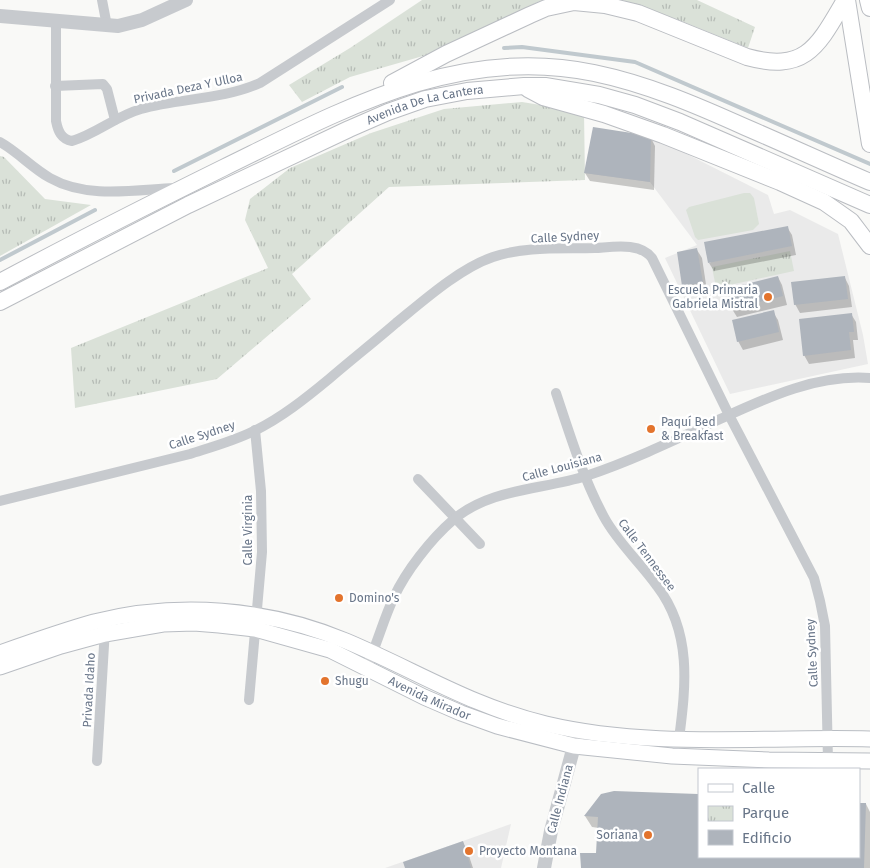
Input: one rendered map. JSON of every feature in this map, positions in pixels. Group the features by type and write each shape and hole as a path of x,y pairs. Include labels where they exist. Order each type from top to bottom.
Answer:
{"main road":[{"path":"366,100 446,54 530,15 562,4 588,2 620,8 638,13 747,56 762,60 784,62 798,58 813,48 846,0"},
{"path":"846,0 870,144"},
{"name":"Avenida De La Cantera","path":"0,282 183,188 366,100 430,79 464,71 494,67 525,66 593,72 636,83 694,104 870,182"},
{"path":"524,86 543,97 604,114 663,135 780,182 824,202 835,208 851,222 870,246"},
{"name":"Avenida De La Cantera","path":"0,302 188,204 388,112 445,94 485,89 524,86 564,89 599,95 635,105 680,122 870,205"},
{"name":"Avenida Mirador","path":"0,667 68,644 105,627 158,612 188,610 230,611 330,650 424,698 461,713 497,726 574,746 672,756 870,761"},
{"name":"Avenida Mirador","path":"256,622 317,631 373,653 463,697 545,724 614,735 678,739 870,739"},
{"name":"Avenida Mirador","path":"0,653 65,631 105,627"}],"street":[{"path":"102,0 107,26"},
{"path":"0,16 118,26 142,20 186,0"},
{"name":"Privada Deza Y Ulloa","path":"55,86 57,128 64,139 76,140 115,120 149,107 226,95 247,89 260,83 390,0"},
{"path":"56,21 55,86 103,84 107,89 115,120"},
{"path":"0,142 48,177 72,188 106,191 183,188"},
{"name":"Calle Sydney","path":"0,501 190,454 255,430 307,396 416,306 472,266 491,257 506,253 616,247 642,250 652,258 814,578 825,626 828,761"},
{"name":"Calle Louisiana","path":"366,668 394,596 419,557 434,537 455,518 480,503 503,495 584,476 633,458 777,393 823,380 870,378"},
{"name":"Calle Tennessee","path":"556,393 584,476 604,518 621,544 658,586 675,616 685,662 684,702 678,739"},
{"name":"Calle Virginia","path":"250,700 262,552 262,523 255,430"},
{"path":"418,479 480,544"},
{"name":"Privada Idaho","path":"97,761 105,627"},
{"name":"Calle Indiana","path":"544,868 551,831 578,730"}],"shaded area":[{"name":"Escuela Primaria Gabriela Mistral","path":"651,136 768,195 774,214 790,210 838,234 863,335 868,364 730,394 665,258 697,245 650,182 584,173"},
{"name":"Proyecto Montana","path":"511,824 501,868 385,868 463,841"}],"green space":[{"path":"422,0 542,0 430,54 350,77 302,102 289,85 350,48"},
{"path":"622,0 697,0 755,27 748,48"},
{"path":"522,102 584,112 585,180 389,187 292,274 311,299 217,379 75,408 71,348 268,268 245,220 250,199 290,168 371,133 444,109"},
{"path":"0,156 4,157 45,199 91,205 0,256"},
{"path":"750,193 754,198 759,224 753,230 698,240 695,237 686,210 689,207"},
{"path":"790,251 794,271 716,288 712,267"}],"building":[{"path":"593,127 651,136 650,182 584,173"},
{"path":"788,226 792,246 708,263 704,242"},
{"path":"697,248 703,283 682,286 677,252"},
{"path":"778,276 783,296 731,309 726,289"},
{"path":"845,276 848,299 794,305 791,282"},
{"path":"774,310 779,332 737,342 732,320"},
{"path":"852,313 854,332 849,332 851,350 803,356 799,319"},
{"name":"Soriana","path":"614,791 698,794 698,858 860,858 860,803 866,803 864,868 581,868 580,853 596,853 598,817 584,816 601,794"},
{"path":"463,841 471,868 405,868 403,862"}],"waterway":[{"path":"504,48 522,47 635,62 870,164"},
{"path":"174,171 342,87"},
{"path":"0,260 95,210"}],"place":[{"name":"Escuela Primaria Gabriela Mistral","path":"768,297"},
{"name":"Paquí Bed & Breakfast","path":"651,429"},
{"name":"Domino's","path":"339,598"},
{"name":"Shugu","path":"325,681"},
{"name":"Soriana","path":"648,835"},
{"name":"Proyecto Montana","path":"469,851"}]}
